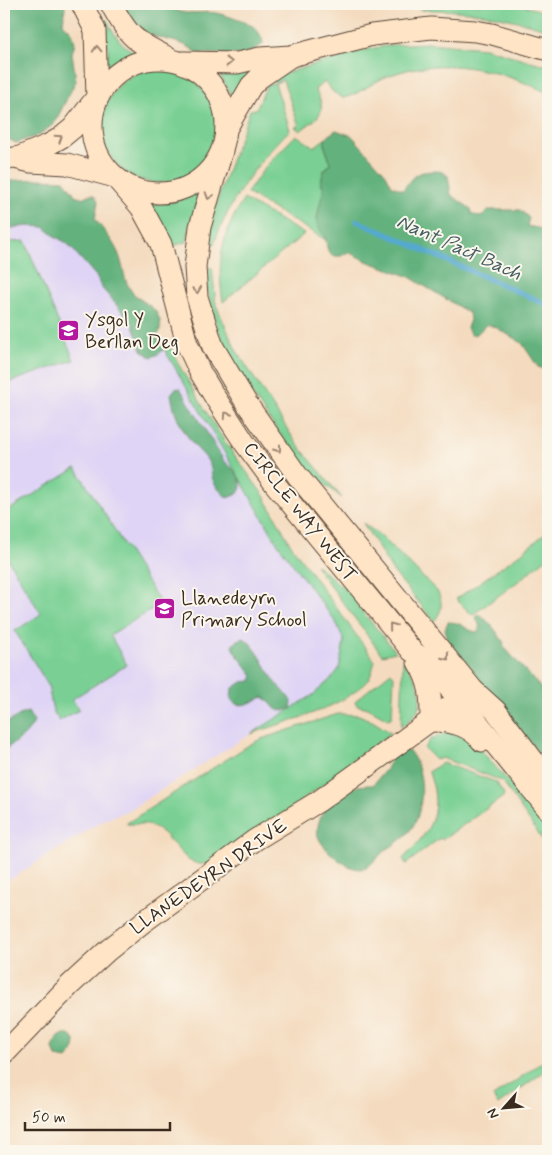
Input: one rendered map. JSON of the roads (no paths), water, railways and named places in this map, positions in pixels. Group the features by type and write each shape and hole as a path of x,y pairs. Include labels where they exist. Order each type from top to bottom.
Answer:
{"street":[{"path":"82,4 95,30 97,97 91,118 92,140 100,161 115,178"},
{"path":"9,159 66,164 115,178 134,189 155,194 178,191 198,181 211,169 222,152 226,129 225,113 221,100 209,81 192,66 175,61 134,38 126,30 111,4"},
{"path":"9,159 48,146 62,137 74,128 109,79 127,65 148,58 237,63 260,58 291,56 372,35 431,28 492,34 548,50"},
{"path":"226,129 251,86 259,78 291,56"},
{"name":"CIRCLE WAY WEST","path":"222,152 200,227 195,260 197,296 213,347 247,404 297,475 466,695"},
{"name":"CIRCLE WAY WEST","path":"115,178 141,207 155,230 165,257 187,344 200,372 244,442 275,484 412,651 466,695 496,711 540,784 548,808"},
{"path":"412,651 427,678 431,701 431,721 453,722 465,727 477,735 504,767 540,784"},
{"name":"LLANEDEYRN DRIVE","path":"4,1054 70,985 107,951 142,923 256,840 319,801 466,695"}],"waterway":[{"name":"Nant Pact Bach","path":"357,221 548,305"}],"place":[{"name":"Ysgol Y Berllan Deg","path":"69,331"},
{"name":"Llanedeyrn Primary School","path":"165,609"}]}
